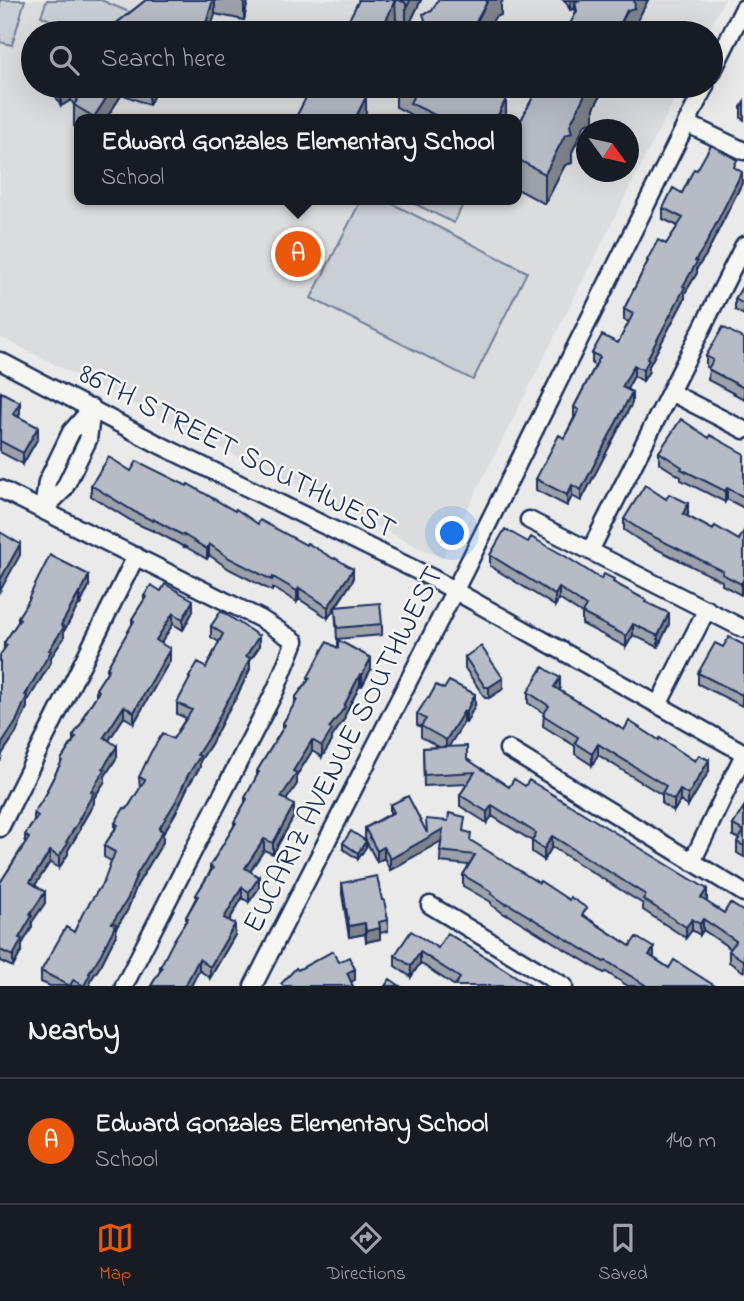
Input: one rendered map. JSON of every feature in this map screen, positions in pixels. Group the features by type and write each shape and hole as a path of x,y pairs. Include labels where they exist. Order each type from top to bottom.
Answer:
{"street":[{"path":"723,51 744,8"},
{"name":"EUCARIZ AVENUE SOUTHWEST","path":"253,986 455,591 699,98"},
{"path":"687,123 744,152"},
{"path":"590,551 744,245"},
{"name":"86TH STREET SOUTHWEST","path":"0,361 158,444 432,578 744,754"},
{"path":"670,392 744,430"},
{"path":"43,510 49,476 71,432 92,408"},
{"path":"0,489 261,619 295,640 276,690 124,986"},
{"path":"528,520 744,629"},
{"path":"0,828 136,556"},
{"path":"658,705 707,610"},
{"path":"508,749 744,893"},
{"path":"692,862 744,754"},
{"path":"430,905 564,986"}],"shaded area":[{"path":"0,0 724,0 713,21 21,21 21,98 675,98 639,169 639,119 576,119 576,182 632,182 442,559 0,337"},
{"path":"0,0 25,0 12,45 0,42"},
{"path":"47,0 101,0 134,14 125,21 52,21 41,16"},
{"path":"358,205 395,205 527,272 473,380 311,298"},
{"path":"417,205 463,205 454,223"}],"building":[{"path":"146,0 213,0 207,21 119,21"},
{"path":"359,0 395,0 386,21 348,21"},
{"path":"438,0 488,0 476,21 425,21 423,14 432,11"},
{"path":"634,0 635,8 627,10 622,21 572,21 577,11 575,2"},
{"path":"79,98 106,98 96,114 89,114 74,105"},
{"path":"306,98 366,98 358,114 298,114"},
{"path":"413,98 506,99 498,114 433,114 410,103"},
{"path":"532,98 583,98 570,125 572,133 565,135 545,174 522,162 522,118"},
{"path":"711,145 737,160 734,167 742,172 695,261 697,262 683,286 685,287 647,359 649,360 643,370 634,365 622,387 632,392 581,490 572,485 567,495 536,479 559,435 564,438 579,410 574,407 600,357 592,353 602,335 618,343 633,314 624,309 647,260 658,240 666,244 683,218 663,208 673,188 682,193 694,169 697,170"},
{"path":"744,284 744,304 735,299"},
{"path":"723,327 744,339 744,388 708,369 713,360 706,356"},
{"path":"1,392 20,402 13,414 38,427 23,453 0,441"},
{"path":"681,419 709,438 710,435 744,454 744,497 727,488 725,491 681,469 682,467 659,452"},
{"path":"109,457 131,471 137,461 187,486 188,484 235,511 236,509 258,524 260,520 353,569 328,607 299,588 297,591 273,577 272,580 229,558 209,544 207,549 135,512 91,485"},
{"path":"645,485 666,499 669,494 688,503 683,514 713,530 715,526 739,540 744,531 744,581 741,584 722,574 723,571 642,531 624,519"},
{"path":"505,529 528,542 531,537 601,579 604,574 614,579 613,582 646,600 645,602 669,613 658,636 633,624 626,636 582,613 586,606 559,588 555,595 490,555"},
{"path":"0,532 20,544 0,580"},
{"path":"50,555 89,575 61,625 64,627 25,695 27,696 16,722 0,751 0,655"},
{"path":"165,584 193,600 183,619 173,613 156,640 170,649 134,712 124,706 104,737 117,746 91,791 94,792 66,842 68,843 59,857 50,851 30,882 45,892 30,914 32,916 19,938 22,939 13,956 0,950 0,883 29,838 25,835 38,816 34,813 76,737 73,736 99,691 96,689 134,621 132,619 146,597 144,596 151,585 161,591"},
{"path":"380,603 382,624 337,628 335,607"},
{"path":"221,611 259,636 246,656 250,658 236,687 159,829 163,831 112,923 116,924 84,986 73,980 70,986 41,971 66,927 74,932 104,881 115,852 104,846 118,825 115,823 124,808 127,809 145,780 139,777 151,752 163,733 173,739 192,710 177,703 198,662 206,668 223,634 211,626"},
{"path":"729,637 744,645 742,695 698,673 715,643 723,647"},
{"path":"338,640 371,658 362,675 360,674 345,707 329,728 332,730 322,746 312,740 293,771 297,773 281,797 294,805 273,843 264,839 245,868 259,877 249,892 242,887 224,918 235,924 210,967 199,959 185,986 151,986 188,918 186,917 198,896 196,895 213,868 210,866 236,823 234,822 259,772 257,771 285,725 283,723 297,700 295,698 310,678 308,677 327,642 338,648"},
{"path":"481,646 503,678 489,687 485,687 465,657"},
{"path":"543,667 560,678 554,687 624,730 629,721 695,761 699,755 709,760 688,795 680,790 674,800 662,793 666,786 598,744 592,754 575,743 578,737 543,715 549,706 528,692"},
{"path":"449,681 475,694 446,740 421,726 426,719 417,714 436,685 444,689"},
{"path":"467,746 467,759 509,787 514,779 525,786 529,780 707,889 701,898 724,913 730,903 744,912 744,961 729,951 736,941 703,919 700,924 692,919 686,927 643,899 646,895 552,836 544,849 532,841 536,833 492,805 487,812 460,795 475,772 424,775 423,748"},
{"path":"408,796 427,833 426,819 448,821 449,813 465,817 463,831 471,833 470,840 539,883 540,881 587,908 582,915 630,946 636,937 654,948 649,955 669,968 674,960 715,986 647,986 604,962 506,904 491,894 492,892 463,875 475,855 440,851 443,829 390,859 384,847 377,851 365,828 394,812 390,805"},
{"path":"744,807 744,831 733,825"},
{"path":"351,831 366,841 358,853 343,843"},
{"path":"744,831 744,846 737,842"},
{"path":"377,876 388,920 379,922 380,928 366,931 365,923 349,926 342,883"},
{"path":"411,931 438,948 447,933 531,986 456,986 460,978 420,952 411,966 395,955"},
{"path":"333,951 339,962 349,957 355,969 347,973 353,986 281,984 296,968 298,970"},
{"path":"390,979 400,986 385,986"}],"place":[{"name":"Edward Gonzales Elementary School","path":"298,254"}]}
